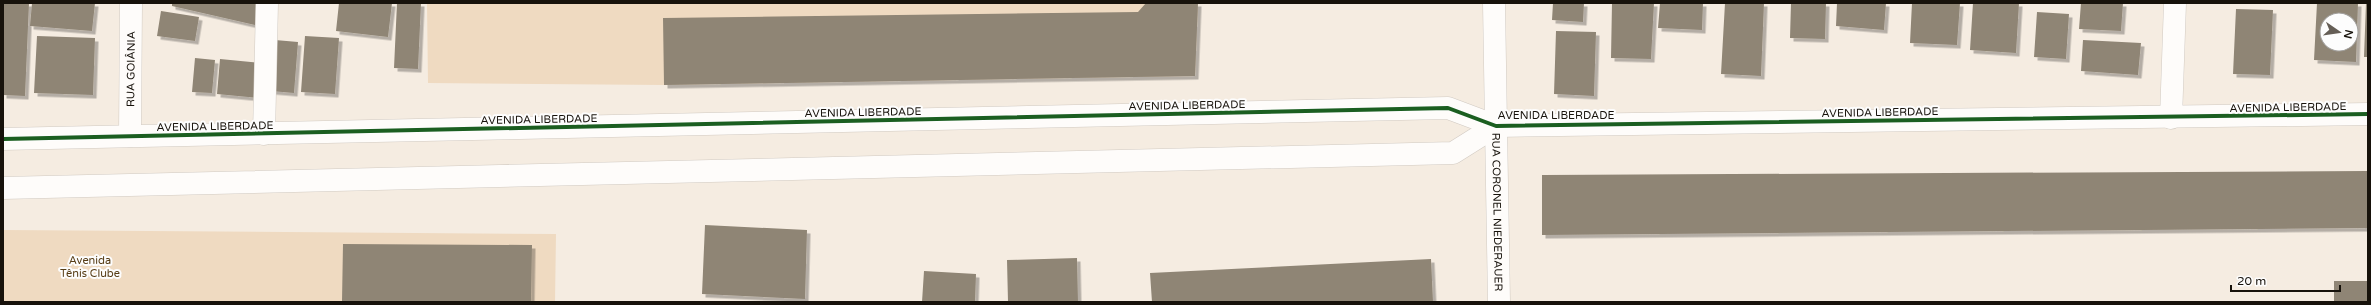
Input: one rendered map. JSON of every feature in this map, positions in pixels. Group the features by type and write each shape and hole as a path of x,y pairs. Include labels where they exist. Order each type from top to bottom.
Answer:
{"street":[{"name":"RUA GOIÂNIA","path":"130,136 131,3"},
{"path":"264,134 267,3"},
{"name":"RUA CORONEL NIEDERAUER","path":"1494,3 1499,302"},
{"path":"2171,118 2175,3"},
{"name":"AVENIDA LIBERDADE","path":"3,139 1448,108 1496,126 2171,118 2368,114"},
{"name":"AVENIDA LIBERDADE","path":"3,188 1453,153 1496,126"}],"green space":[{"path":"427,3 1198,3 1195,76 664,85 428,83"},
{"name":"Avenida Tênis Clube","path":"3,230 556,234 555,302 3,302"}],"building":[{"path":"3,3 29,3 25,96 3,95"},
{"path":"32,3 95,3 92,31 30,26"},
{"path":"172,3 260,3 255,25 172,6"},
{"path":"339,3 392,3 388,37 336,31"},
{"path":"397,3 421,3 418,69 394,68"},
{"path":"1146,3 1198,3 1195,76 664,85 663,18 1138,12"},
{"path":"1553,3 1584,3 1583,22 1552,20"},
{"path":"1612,3 1654,3 1651,59 1611,58"},
{"path":"1660,3 1703,3 1702,30 1658,28"},
{"path":"1725,3 1764,3 1761,76 1721,74"},
{"path":"1791,3 1826,3 1825,39 1790,38"},
{"path":"1837,3 1886,3 1884,30 1836,26"},
{"path":"1912,3 1960,3 1957,45 1910,43"},
{"path":"1973,3 2019,3 2016,53 1970,50"},
{"path":"2081,3 2123,3 2121,31 2079,29"},
{"path":"2317,3 2358,3 2358,12 2319,12 2319,52 2356,52 2356,62 2314,60"},
{"path":"2366,3 2368,3 2368,57 2364,57"},
{"path":"2236,9 2273,10 2270,75 2233,74"},
{"path":"161,11 199,17 195,41 157,36"},
{"path":"2037,12 2069,14 2066,59 2034,57"},
{"path":"1556,31 1596,32 1594,96 1554,94"},
{"path":"37,36 95,38 93,95 34,93"},
{"path":"305,36 339,38 335,94 301,92"},
{"path":"275,40 298,42 294,93 271,91"},
{"path":"2083,40 2141,43 2138,75 2081,71"},
{"path":"195,58 215,60 212,93 192,92"},
{"path":"220,59 261,63 258,98 217,94"},
{"path":"2368,171 2368,228 1542,235 1542,175"},
{"path":"705,225 807,230 805,299 702,294"},
{"path":"343,244 532,245 531,302 342,302"},
{"path":"1077,258 1078,302 1008,302 1007,260"},
{"path":"1431,259 1433,302 1152,302 1150,273"},
{"path":"924,271 976,274 975,302 922,302"},
{"path":"2334,281 2368,281 2368,302 2334,302"}],"cycle path":[{"path":"3,139 1448,108 1496,126 2368,114"}]}
